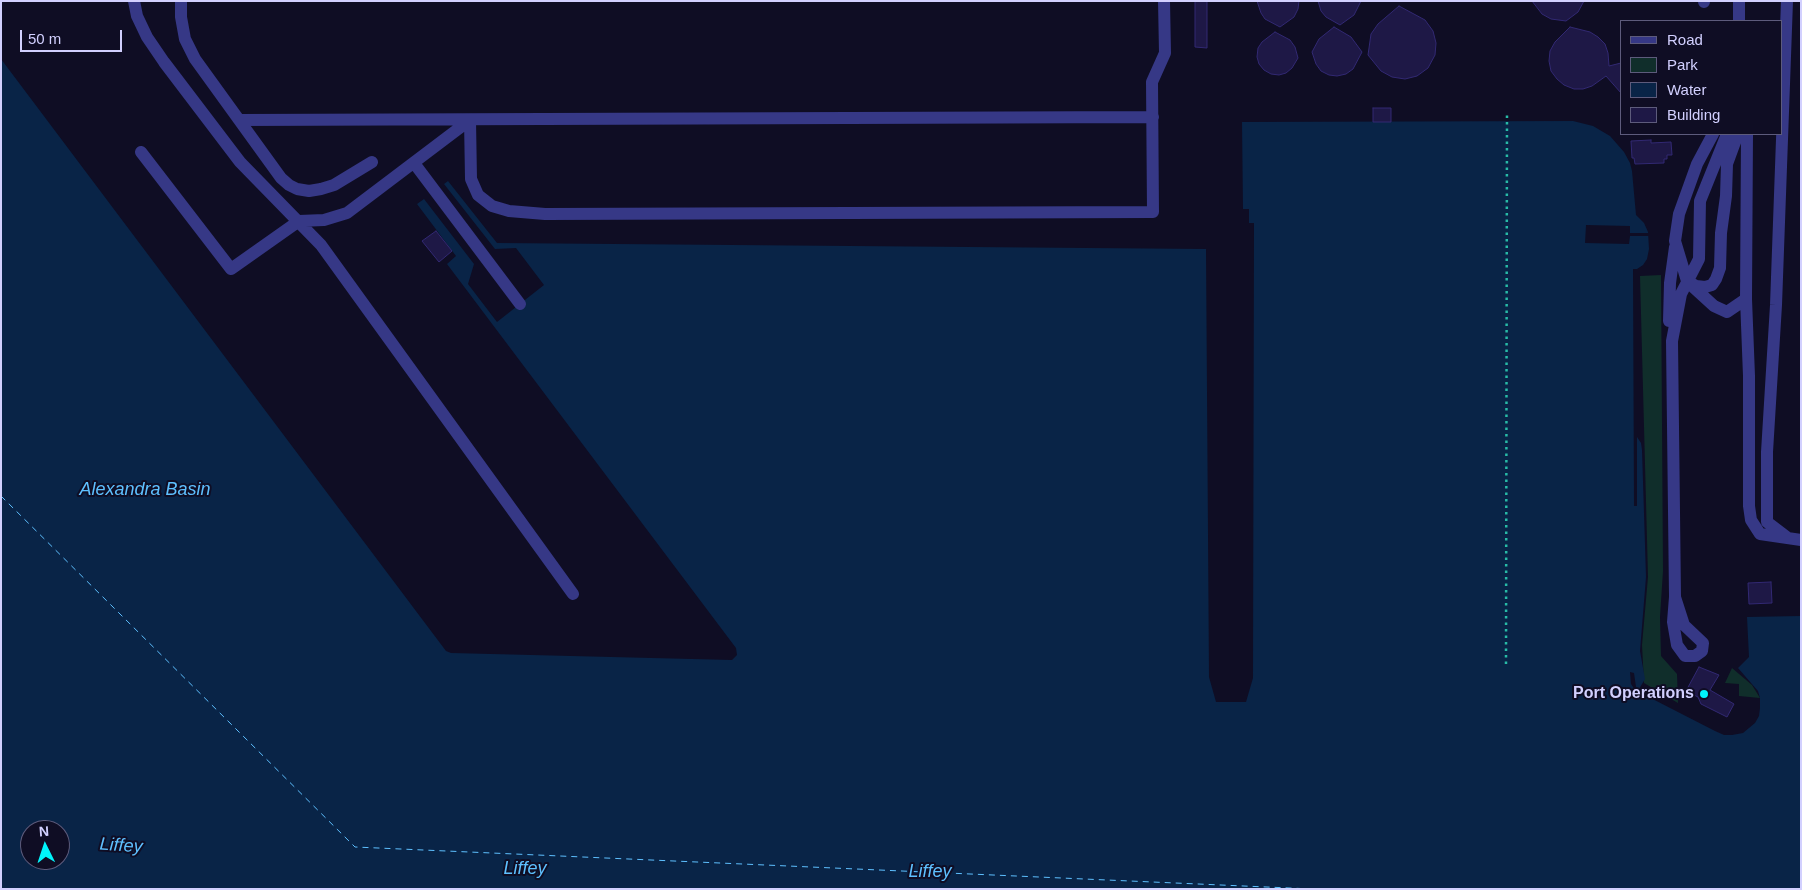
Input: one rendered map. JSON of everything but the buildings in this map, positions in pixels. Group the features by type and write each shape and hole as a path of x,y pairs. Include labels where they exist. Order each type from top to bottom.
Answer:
{"street":[{"path":"134,1 140,23 164,62 240,162 299,221 327,253 573,594"},
{"path":"181,1 181,17 185,39 195,59 281,178 297,189 315,190 334,184 372,162"},
{"path":"470,120 471,180 478,195 492,206 509,211 545,214 1153,212 1152,82 1165,53 1164,1"},
{"path":"1739,1 1739,20"},
{"path":"1787,1 1776,305 1767,452 1767,522 1794,539"},
{"path":"239,120 1153,117"},
{"path":"141,152 231,270 299,221 324,220 347,213 470,120"},
{"path":"1675,597 1672,341 1669,320 1670,283 1679,214 1697,164 1712,135"},
{"path":"1672,341 1681,294 1699,260 1700,201 1727,135"},
{"path":"1687,281 1696,286 1705,287 1712,285 1720,268 1720,233 1726,196 1728,164 1738,135"},
{"path":"1748,135 1746,299 1749,376 1749,506 1751,520 1760,534 1794,539"},
{"path":"414,163 520,304"},
{"path":"1676,241 1687,281 1714,306 1727,312 1746,299"}],"path":[{"path":"1506,664 1507,114"}],"green space":[{"path":"1661,275 1663,571 1660,617 1661,656 1677,674 1678,703 1644,683 1642,645 1648,577 1640,276"},
{"path":"1732,668 1752,685 1760,698 1739,696 1739,684 1725,683"}],"water":[{"path":"1,59 446,651 451,653 732,660 737,655 736,648 447,264 456,256 417,204 424,199 474,264 468,284 497,322 544,285 516,248 495,249 444,184 448,181 497,243 1206,249 1209,677 1216,702 1246,702 1253,678 1254,223 1249,223 1249,209 1243,209 1242,122 1573,121 1593,126 1610,136 1624,152 1630,163 1636,215 1644,223 1648,232 1649,249 1647,259 1643,265 1633,269 1634,506 1637,506 1637,437 1641,443 1642,450 1646,577 1640,651 1645,679 1639,689 1636,687 1634,673 1630,672 1631,684 1635,690 1724,735 1743,733 1755,723 1759,716 1760,708 1758,691 1738,668 1749,657 1747,617 1801,616 1801,889 1,889"}],"pier":[{"path":"1586,225 1630,226 1630,233 1650,233 1650,236 1630,236 1629,244 1585,243"}],"ferry route":[{"path":"1,496 355,847 1312,889"}],"place":[{"name":"Port Operations","path":"1704,694"}],"water label":[{"name":"Alexandra Basin","path":"145,490"},
{"name":"Liffey","path":"121,846"},
{"name":"Liffey","path":"525,869"},
{"name":"Liffey","path":"930,872"}]}
